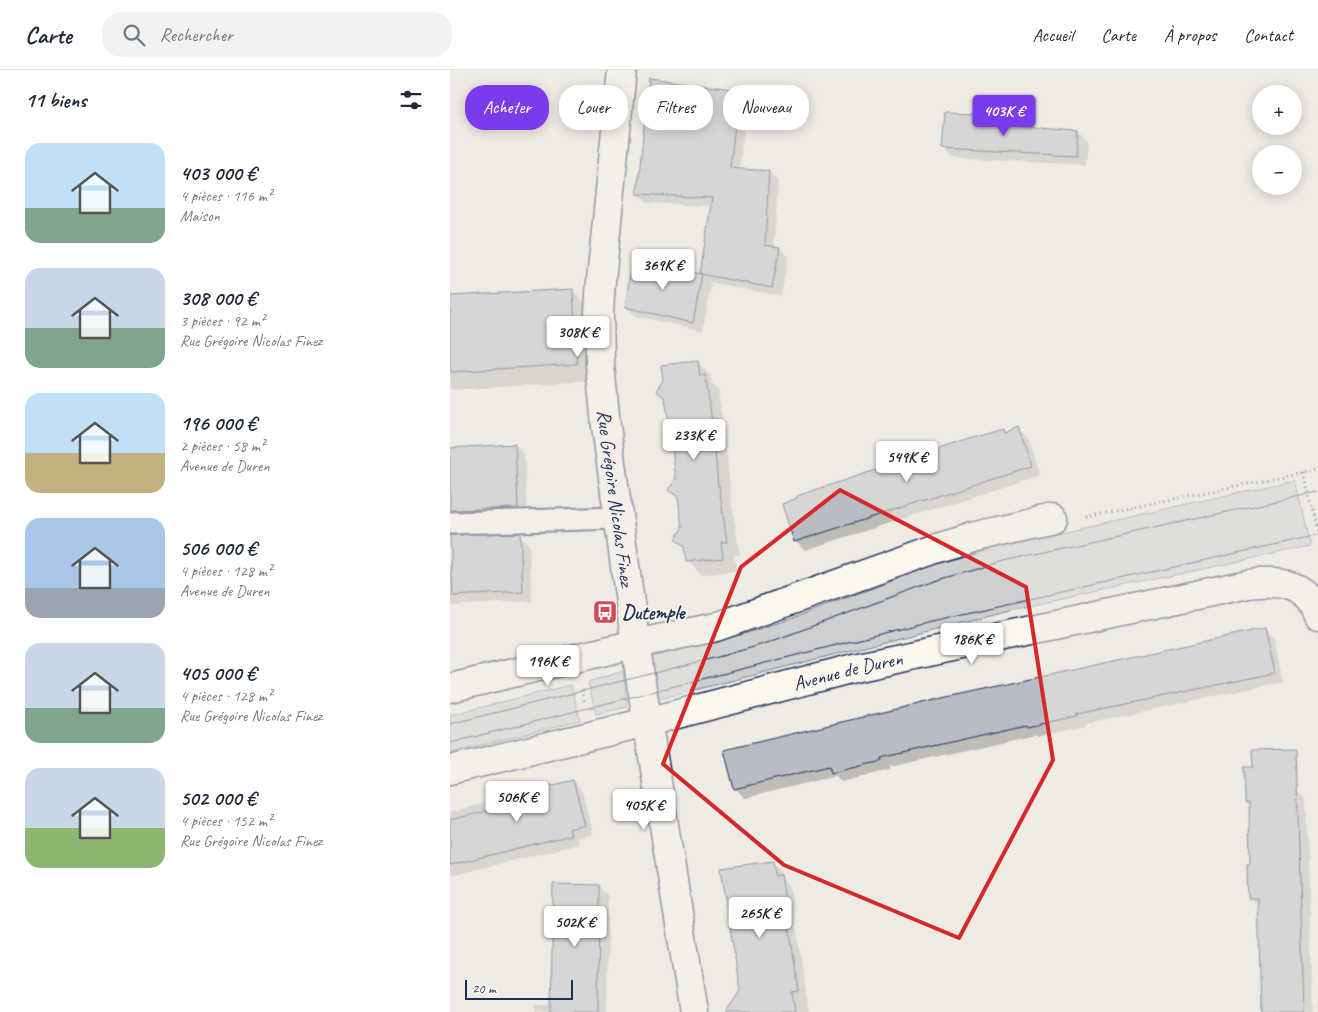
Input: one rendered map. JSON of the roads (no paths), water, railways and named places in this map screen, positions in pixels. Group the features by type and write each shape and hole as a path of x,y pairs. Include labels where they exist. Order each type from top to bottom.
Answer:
{"street":[{"name":"Rue Grégoire Nicolas Finez","path":"622,70 601,281 599,328 602,390 635,644 694,1012"},
{"path":"450,688 635,644 716,627 951,544 1053,518"},
{"name":"Avenue de Duren","path":"450,770 647,722 854,668 1248,584 1260,582 1280,583 1300,589 1312,604"}],"lane":[{"path":"450,523 618,518"}],"tram line":[{"path":"450,724 764,644 935,581 1003,561 1318,492"},
{"path":"450,743 931,621 1318,535"}],"place":[{"name":"Dutemple","path":"605,612"}]}
